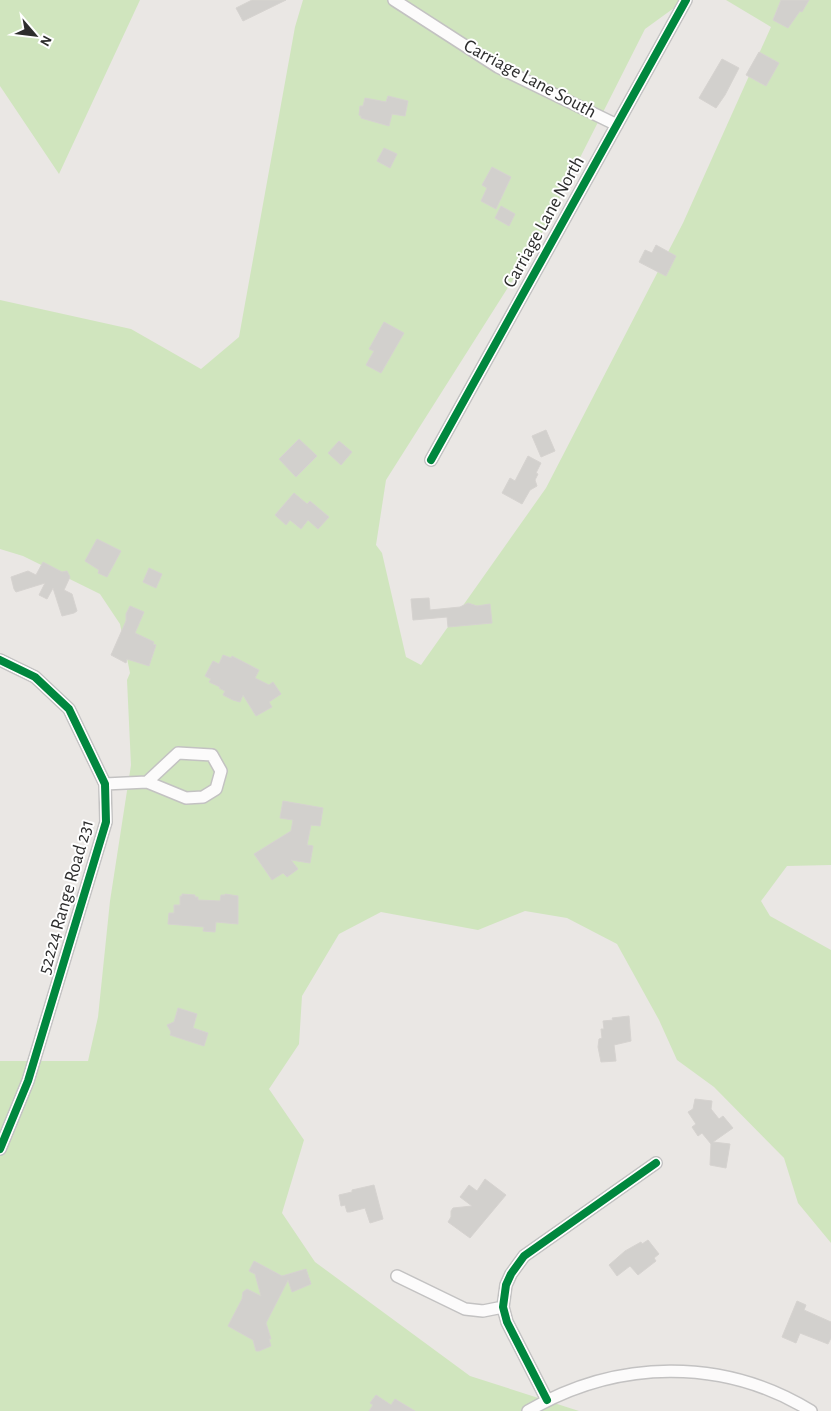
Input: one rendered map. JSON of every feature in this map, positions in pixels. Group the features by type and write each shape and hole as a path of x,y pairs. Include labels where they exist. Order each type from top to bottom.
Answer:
{"street":[{"name":"Carriage Lane South","path":"394,0 498,67 616,125"},
{"name":"Carriage Lane North","path":"431,460 686,0"},
{"name":"52224 Range Road 231","path":"0,660 34,677 69,709 105,784 106,822 28,1081 0,1149"},
{"path":"105,784 147,782 186,798 203,797 216,789 221,771 212,755 178,753 147,782"},
{"path":"547,1400 507,1322 503,1307 506,1285 511,1274 524,1256 656,1163"},
{"path":"397,1276 465,1309 482,1311 503,1307"},
{"path":"528,1411 570,1389 625,1374 657,1371 685,1371 744,1381 780,1395 812,1411"}],"green space":[{"path":"0,0 140,0 59,174 0,86"},
{"path":"303,0 685,0 645,29 540,237 386,480 376,545 382,553 406,657 421,665 546,488 683,223 771,27 726,0 831,0 831,865 787,866 761,901 770,916 831,950 831,1243 798,1203 784,1158 714,1087 677,1060 659,1020 617,944 567,918 525,911 478,930 381,912 339,934 302,996 299,1044 269,1089 304,1140 282,1213 315,1262 470,1376 579,1411 0,1411 0,1061 88,1061 98,1017 110,901 131,765 127,680 130,673 120,624 100,594 23,556 0,549 0,300 131,329 201,369 239,337 295,27"}],"building":[{"path":"252,0 286,0 243,21 236,8"},
{"path":"781,0 809,0 802,12 800,11 788,28 773,20"},
{"path":"759,52 779,63 766,86 746,75"},
{"path":"722,59 739,68 716,108 699,98"},
{"path":"388,96 408,101 405,116 392,114 389,126 361,118 359,115 360,106 363,106 365,98 386,102"},
{"path":"384,148 397,154 390,168 377,161"},
{"path":"492,167 511,177 496,209 481,201 487,188 482,185"},
{"path":"501,206 515,214 509,226 495,218"},
{"path":"656,245 676,256 666,276 639,262 645,250 652,253"},
{"path":"384,322 404,333 381,373 366,365 374,351 369,349"},
{"path":"546,430 555,451 541,457 532,436"},
{"path":"299,439 317,456 296,477 279,459"},
{"path":"339,441 352,452 341,465 328,453"},
{"path":"528,456 541,463 536,473 538,474 535,480 537,486 530,490 522,504 502,493 510,478 515,481"},
{"path":"294,493 307,504 310,501 329,517 318,529 308,520 301,529 290,520 286,525 275,515"},
{"path":"97,539 121,551 107,577 98,573 99,570 85,561"},
{"path":"43,562 62,572 67,571 70,577 64,590 72,594 77,611 74,613 62,616 53,588 47,599 39,595 45,583 16,592 14,589 11,577 28,571 36,575"},
{"path":"149,568 162,574 156,588 143,582"},
{"path":"429,598 430,610 460,607 468,603 477,606 490,604 492,623 448,627 447,617 413,620 411,599"},
{"path":"130,606 144,612 135,633 154,642 153,644 156,645 149,666 127,659 126,663 111,655 126,621 126,614"},
{"path":"223,655 231,658 232,656 259,670 255,678 269,685 273,682 281,694 269,702 272,707 256,716 243,695 240,702 233,700 223,695 225,691 220,687 209,682 211,679 205,676 213,661 219,664"},
{"path":"283,801 323,808 320,826 311,825 307,845 313,846 310,863 291,860 298,869 287,877 283,873 272,880 254,854 291,831 293,820 280,818"},
{"path":"182,894 195,895 195,897 198,897 198,900 220,901 221,895 238,896 238,924 216,922 215,932 203,931 204,927 168,924 169,913 174,913 174,905 180,905 180,896"},
{"path":"178,1008 197,1014 193,1028 208,1033 204,1046 170,1035 171,1032 167,1025 174,1022"},
{"path":"629,1016 631,1041 614,1045 616,1061 601,1062 598,1047 599,1039 602,1038 601,1029 604,1029 603,1021"},
{"path":"695,1099 712,1101 711,1109 719,1119 723,1116 733,1128 713,1142 730,1144 726,1168 710,1165 711,1144 702,1133 698,1136 692,1127 696,1124 688,1112 693,1109"},
{"path":"485,1179 506,1195 470,1238 448,1222 453,1208 472,1206 460,1197 469,1185 477,1191"},
{"path":"374,1185 383,1219 370,1223 365,1208 347,1212 345,1205 341,1206 339,1195"},
{"path":"648,1240 659,1254 654,1258 656,1261 638,1275 630,1266 617,1276 609,1265 625,1251"},
{"path":"254,1261 282,1276 306,1269 311,1284 292,1292 288,1280 266,1323 271,1346 259,1351 256,1351 253,1340 228,1326 242,1299 243,1292 247,1289 261,1296 255,1274 249,1271"},
{"path":"797,1301 806,1305 804,1310 831,1322 831,1338 828,1344 800,1333 796,1343 782,1337"},
{"path":"376,1395 391,1405 395,1399 415,1411 369,1411 373,1405 370,1403"}],"cycle path":[{"path":"431,460 686,0"},
{"path":"0,660 35,677 69,709 105,784 106,822 28,1081 0,1149"},
{"path":"547,1400 507,1322 503,1307 506,1285 511,1274 524,1256 656,1163"}]}
